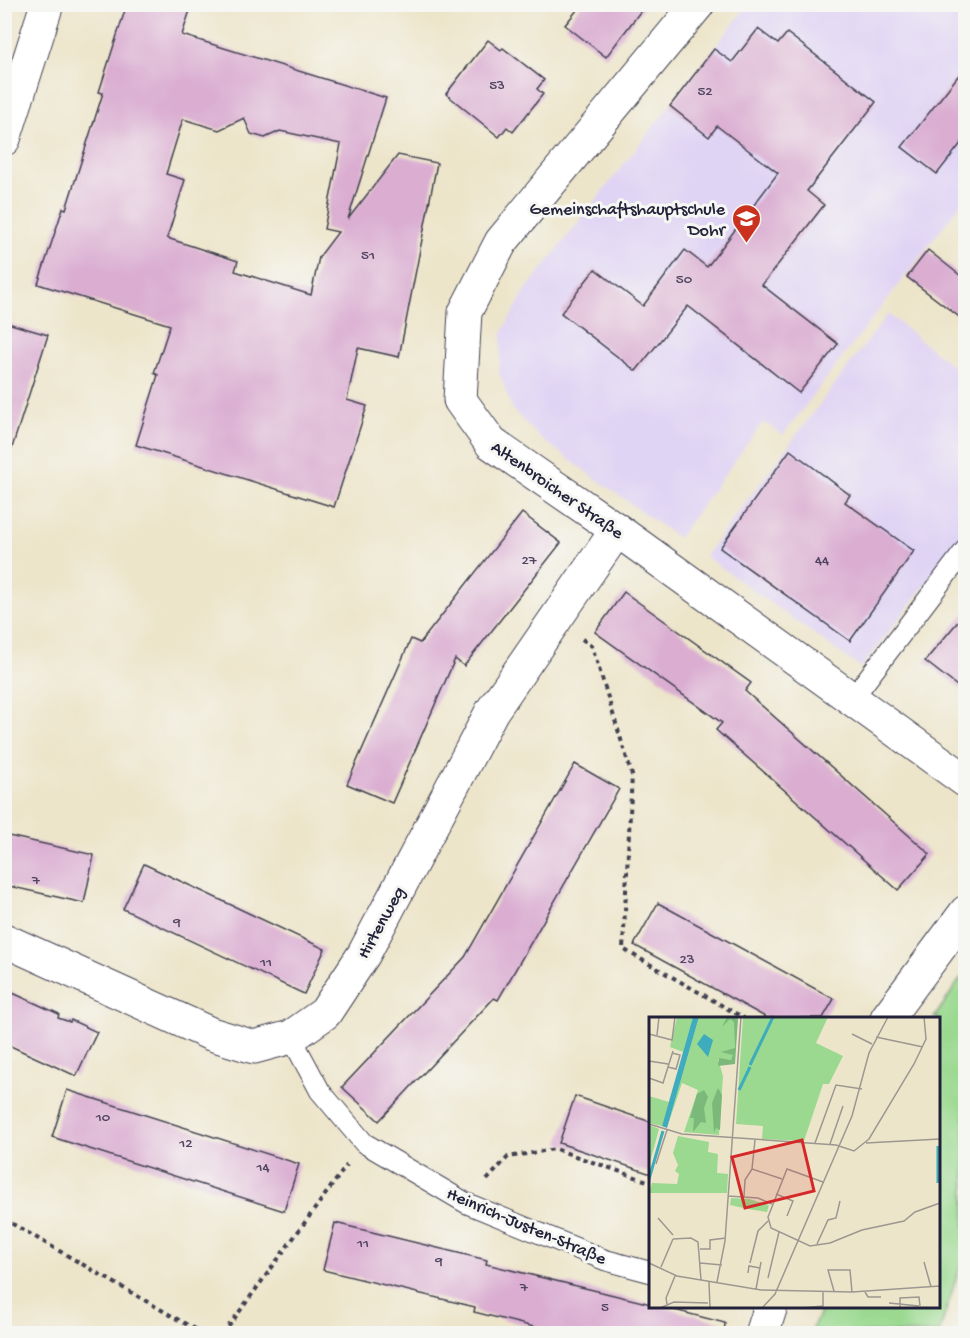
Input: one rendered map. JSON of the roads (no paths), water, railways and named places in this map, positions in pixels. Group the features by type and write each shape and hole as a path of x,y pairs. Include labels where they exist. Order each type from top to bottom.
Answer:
{"street":[{"path":"4,139 47,4"},
{"name":"Altenbroicher Straße","path":"698,4 501,242 465,312 460,400 490,443 617,530 966,781"},
{"name":"Hirtenweg","path":"4,940 211,1034 254,1047 291,1037 325,1012 364,954 492,711 617,530"},
{"path":"888,1017 966,912"},
{"path":"762,1334 770,1308"}],"lane":[{"path":"852,699 966,549"},
{"name":"Heinrich-Justen-Straße","path":"291,1037 320,1091 364,1143 466,1203 605,1260 649,1271"}],"place":[{"name":"Gemeinschaftshauptschule Dohr","path":"746,244"}]}
